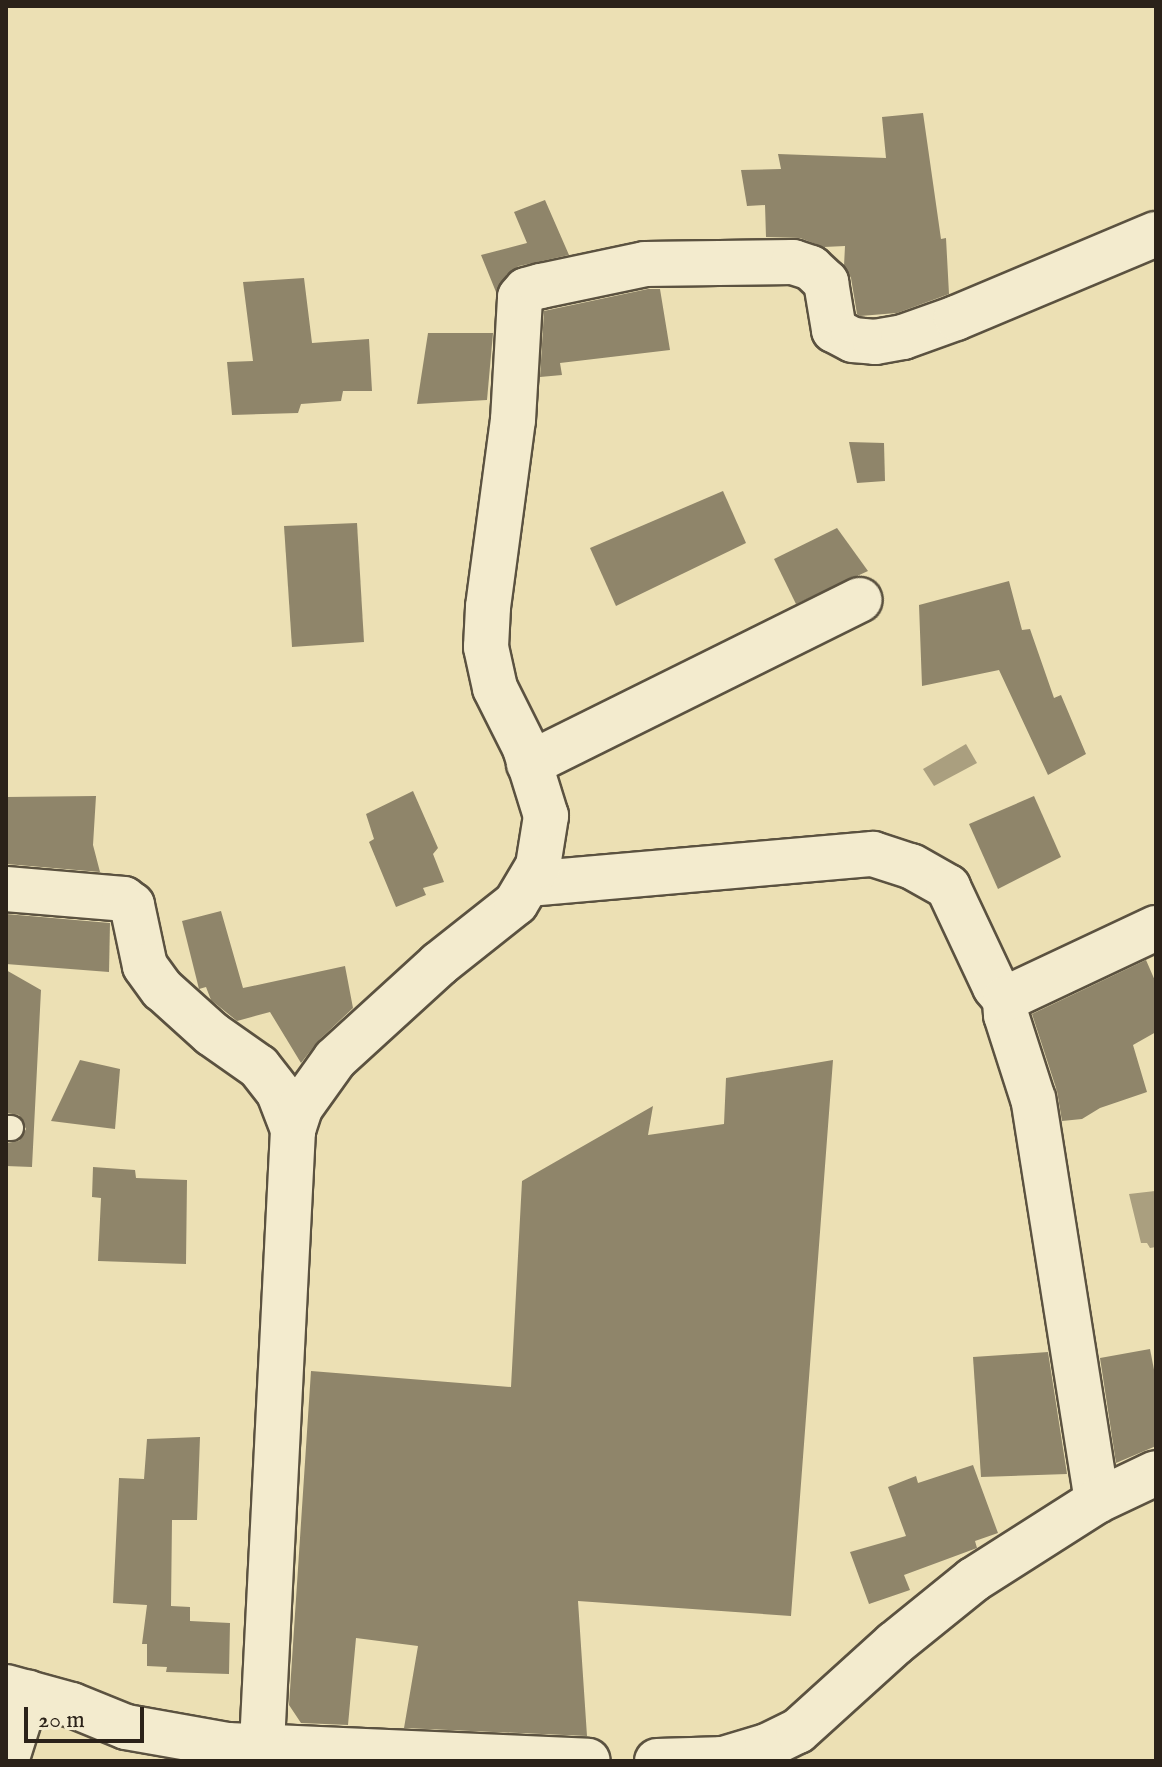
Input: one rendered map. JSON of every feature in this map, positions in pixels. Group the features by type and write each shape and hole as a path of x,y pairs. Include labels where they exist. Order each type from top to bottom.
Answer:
{"street":[{"path":"262,1744 293,1130 300,1108 335,1059 439,964 516,903 538,866 546,816 529,764 495,688 486,647 488,607 513,420 517,307 526,290 645,264 793,262 811,268 826,282 834,330 853,340 875,342 903,337 956,318 1156,234"},
{"path":"529,764 860,600"},
{"path":"528,884 873,854 911,866 948,887 995,987 1005,999 1006,1015 1033,1099 1097,1501"},
{"path":"6,889 124,899 132,905 145,966 162,989 212,1034 259,1067 279,1093 293,1130"},
{"path":"1005,999 1156,928"},
{"path":"657,1761 723,1760 767,1746 798,1731 894,1644 973,1580 1097,1501 1156,1473"},
{"path":"6,1761 17,1689 126,1727 228,1745 262,1744 588,1761"}],"shaded area":[{"path":"966,744 977,763 934,786 923,769"},
{"path":"1155,1191 1156,1247 1150,1248 1147,1243 1141,1243 1129,1194"}],"building":[{"path":"923,113 941,239 946,238 949,294 897,313 860,316 857,314 851,278 844,266 845,246 824,247 800,238 766,237 765,205 747,206 741,170 781,169 778,154 886,158 882,117"},
{"path":"545,200 569,255 519,266 507,274 496,292 481,255 527,243 514,212"},
{"path":"304,278 312,343 369,339 372,391 343,391 341,401 301,404 298,413 232,415 227,362 253,361 243,282"},
{"path":"660,289 670,350 560,363 562,375 540,377 544,311"},
{"path":"428,333 493,333 487,400 417,404"},
{"path":"849,442 884,443 885,481 857,483"},
{"path":"723,491 746,543 616,606 590,548"},
{"path":"357,523 364,642 292,647 284,526"},
{"path":"837,528 868,571 796,604 774,559"},
{"path":"1009,581 1022,630 1030,629 1054,698 1061,695 1086,754 1048,775 999,670 922,686 919,605"},
{"path":"413,791 438,848 433,854 444,882 423,888 426,895 396,907 369,842 374,839 366,814"},
{"path":"96,796 93,845 100,872 6,864 6,797"},
{"path":"1034,796 1061,857 998,889 969,824"},
{"path":"221,911 243,988 345,966 353,1008 318,1041 301,1063 270,1012 237,1021 211,1000 206,987 199,989 182,921"},
{"path":"6,914 110,923 109,972 6,964"},
{"path":"1146,960 1156,983 1156,1032 1133,1045 1147,1092 1100,1108 1082,1119 1062,1121 1057,1091 1032,1014"},
{"path":"6,970 41,990 32,1167 6,1166 6,1143 19,1141 26,1129 19,1115 6,1113"},
{"path":"80,1060 120,1069 115,1129 51,1121"},
{"path":"833,1060 791,1616 578,1601 587,1736 404,1728 418,1646 356,1638 348,1725 301,1723 289,1705 311,1371 511,1387 522,1181 653,1106 648,1135 724,1124 726,1078"},
{"path":"93,1167 135,1170 136,1178 187,1180 186,1264 98,1261 101,1198 92,1197"},
{"path":"1150,1349 1156,1380 1156,1446 1116,1463 1100,1358"},
{"path":"1048,1352 1067,1474 981,1477 973,1357"},
{"path":"200,1437 197,1520 172,1520 171,1606 190,1607 190,1621 230,1623 229,1674 166,1672 167,1667 147,1666 147,1644 142,1644 147,1605 113,1603 119,1478 144,1479 147,1439"},
{"path":"973,1465 998,1533 975,1541 977,1548 904,1575 910,1590 869,1604 850,1552 906,1536 888,1487 916,1476 918,1483"}]}
